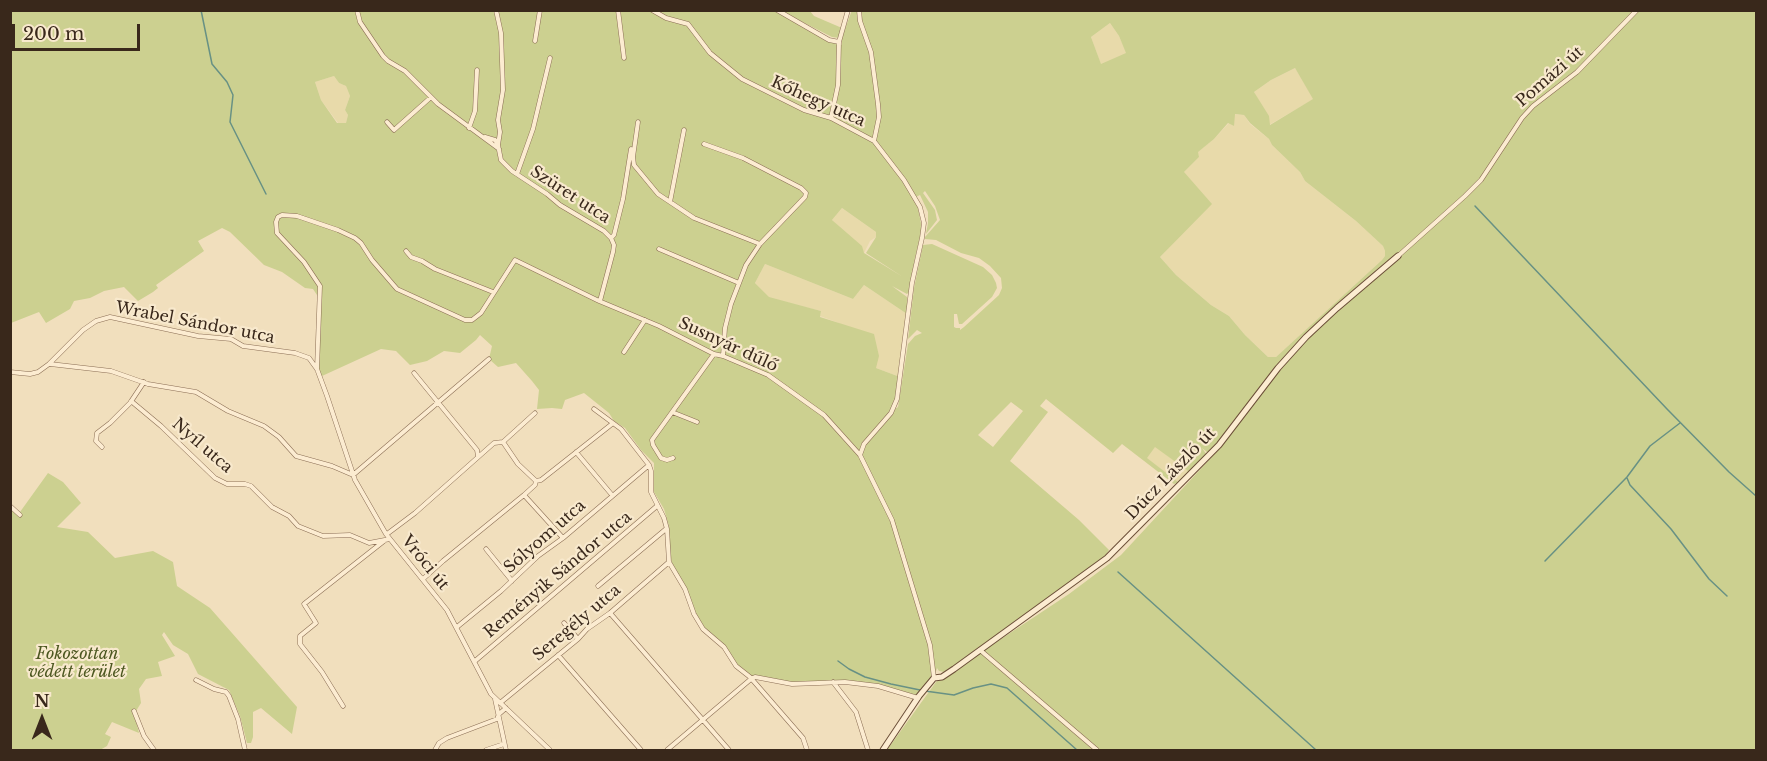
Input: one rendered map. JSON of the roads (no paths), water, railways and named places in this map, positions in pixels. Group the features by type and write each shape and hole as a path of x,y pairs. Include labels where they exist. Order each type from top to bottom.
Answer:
{"street":[{"name":"Szüret utca","path":"357,10 360,22 382,56 405,70 430,98 469,128 499,147 504,163 517,174 560,205 604,231 611,238 614,245 613,252 600,301"},
{"path":"496,10 501,33 503,90 498,120 499,147"},
{"path":"535,41 540,10"},
{"path":"618,10 624,58"},
{"path":"777,10 829,40 839,42"},
{"path":"831,118 838,85 839,42 848,10"},
{"path":"859,10 860,21 871,52 878,104 879,117 874,141"},
{"name":"Pomázi út","path":"1398,256 1481,180 1522,118 1543,96 1577,72 1637,10"},
{"name":"Kőhegy utca","path":"656,12 688,24 710,53 742,79 804,110 831,118 874,141 904,180 920,207 924,223 911,293 897,399 891,413 864,444 860,455"},
{"path":"517,174 539,110 550,58"},
{"path":"469,128 475,111 477,70"},
{"path":"387,122 394,130 430,98"},
{"path":"611,238 617,226 638,122"},
{"path":"670,202 684,130"},
{"path":"704,144 743,158 805,192 805,197 760,244 746,265 725,328 723,356"},
{"path":"631,149 634,165 658,194 694,218 760,244"},
{"path":"317,369 320,285 304,262 277,233 276,222 280,216 297,216 355,238 397,289 465,320 477,317 493,292 435,269 411,257 406,251"},
{"path":"659,249 739,283"},
{"name":"Dúcz László út","path":"934,678 942,677 1107,558 1219,446 1278,368 1306,337 1398,256"},
{"name":"Susnyár dűlő","path":"493,292 515,260 714,354 768,375 824,415 860,455 892,520 930,645 934,662 934,678"},
{"name":"Wrabel Sándor utca","path":"10,372 34,373 49,364 83,330 96,321 117,317 198,336 231,339 243,346 295,353 309,358 317,369"},
{"path":"624,352 645,320"},
{"path":"673,458 667,460 661,458 652,442 714,354"},
{"path":"49,364 111,371 144,382 196,392 228,411 264,426 279,436 296,456 332,466 353,475 489,359"},
{"name":"Vróci út","path":"317,369 336,419 353,475 386,534 447,610 491,694 550,750"},
{"path":"414,373 477,450 478,456"},
{"path":"102,447 96,441 97,433 131,401 144,382"},
{"name":"Nyíl utca","path":"131,401 161,426 215,478 228,484 251,486 272,507 289,516 298,525 323,536 344,534 369,543 390,539"},
{"path":"594,409 621,429 649,465 651,492 667,529 669,561 704,629 724,647 736,666 751,679 803,738 807,750"},
{"path":"386,534 415,513 494,443 504,442 535,412"},
{"path":"672,412 697,422"},
{"path":"536,481 541,480 612,424"},
{"path":"504,442 518,464 536,481"},
{"path":"576,452 612,495"},
{"name":"Sólyom utca","path":"457,627 538,556 563,538 649,465"},
{"path":"423,579 524,495 535,485 536,481"},
{"path":"524,495 563,538"},
{"path":"10,506 21,515"},
{"name":"Reményik Sándor utca","path":"475,661 657,506"},
{"path":"598,586 667,529"},
{"path":"343,706 322,672 300,644 300,636 316,623 304,604 384,541"},
{"path":"486,549 512,580"},
{"name":"Seregély utca","path":"500,703 587,629 610,613 669,561"},
{"path":"610,613 729,750"},
{"path":"564,623 578,639"},
{"path":"980,650 1097,750"},
{"path":"558,655 641,750"},
{"path":"667,750 755,677 792,684 832,682 878,686 918,698"},
{"path":"883,750 934,678"},
{"path":"761,690 763,680"},
{"path":"196,681 226,692 229,696 238,719 245,750"},
{"path":"832,682 856,712 868,750"},
{"path":"495,699 506,750"},
{"path":"435,750 442,741 497,719 506,708"},
{"path":"134,711 144,736 154,750"},
{"path":"486,750 504,744"}],"waterway":[{"path":"201,10 212,64 227,82 233,95 230,122 266,194"},
{"path":"1475,206 1667,409 1756,496"},
{"path":"1545,561 1627,477 1650,446 1680,423"},
{"path":"1627,478 1630,485 1671,529 1709,579 1727,596"},
{"path":"1118,572 1316,750"},
{"path":"838,661 865,677 920,690"},
{"path":"925,691 954,695 991,684 1007,688 1077,750"}],"park label":[{"name":"Fokozottan védett terület","path":"77,663"}]}
